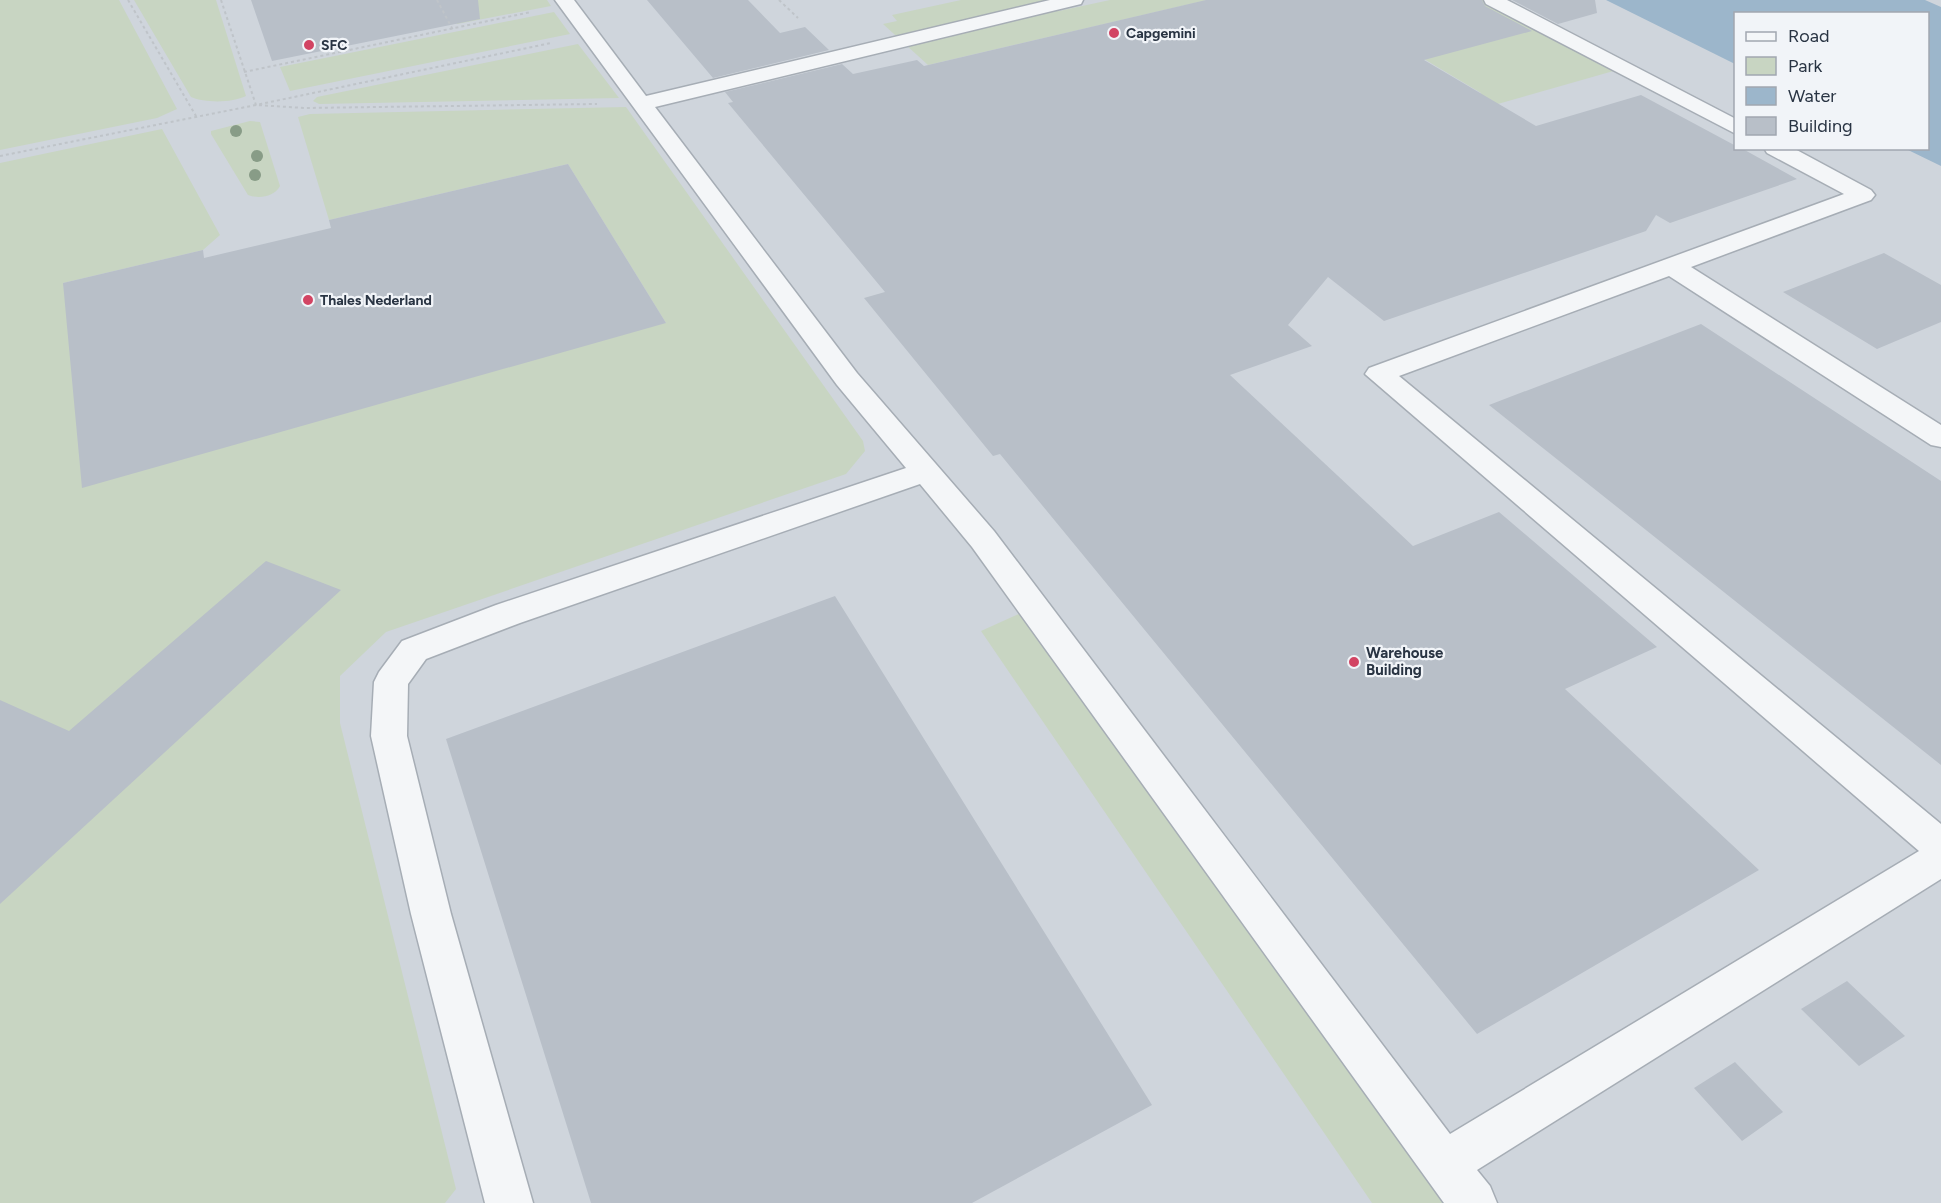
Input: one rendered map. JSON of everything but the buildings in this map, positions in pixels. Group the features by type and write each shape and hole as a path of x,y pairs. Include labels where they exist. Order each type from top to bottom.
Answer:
{"lane":[{"path":"643,103 1074,0"},
{"path":"1493,0 1734,127"},
{"path":"566,2 847,379 983,539 1473,1203"},
{"path":"1779,150 1863,195 1379,374 1941,847"},
{"path":"1671,266 1941,438"},
{"path":"509,1203 431,914 389,736 391,682 414,650 508,614 925,472"},
{"path":"1443,1165 1941,858"}],"path":[{"path":"128,0 196,116"},
{"path":"221,0 256,105"},
{"path":"437,0 453,30"},
{"path":"779,0 798,18"},
{"path":"244,72 453,30 566,2"},
{"path":"0,156 589,35"},
{"path":"256,105 305,108 643,103"}],"shaded area":[{"path":"0,0 1941,0 1941,1203 0,1203"}],"green space":[{"path":"0,0 119,0 177,109 157,118 0,150"},
{"path":"134,0 216,0 246,96 218,101 191,97"},
{"path":"443,0 547,0 551,6 457,24"},
{"path":"961,0 1043,0 1059,11 1110,0 1207,0 928,65 883,24 897,21 892,15"},
{"path":"1325,0 1483,0 1617,70 1480,109 1481,93"},
{"path":"554,12 570,34 290,91 280,67"},
{"path":"578,44 619,98 319,104 313,101 317,97"},
{"path":"626,107 863,441 865,451 846,474 386,632 340,676 340,723 456,1189 445,1203 0,1203 0,163 162,129 220,235 203,250 63,283 666,323 568,164 329,220 298,117 310,114"},
{"path":"250,121 260,122 280,186 274,193 266,196 248,195 211,134 211,131"},
{"path":"1021,613 1450,1203 1372,1203 981,631"}],"water":[{"path":"1606,0 1925,0 1941,7 1941,166 1908,150 1929,150 1929,12 1734,12 1734,64"}],"place":[{"name":"Capgemini","path":"1114,33"},
{"name":"SFC","path":"309,45"},
{"name":"Thales Nederland","path":"308,300"},
{"name":"Warehouse Building","path":"1354,662"}]}
